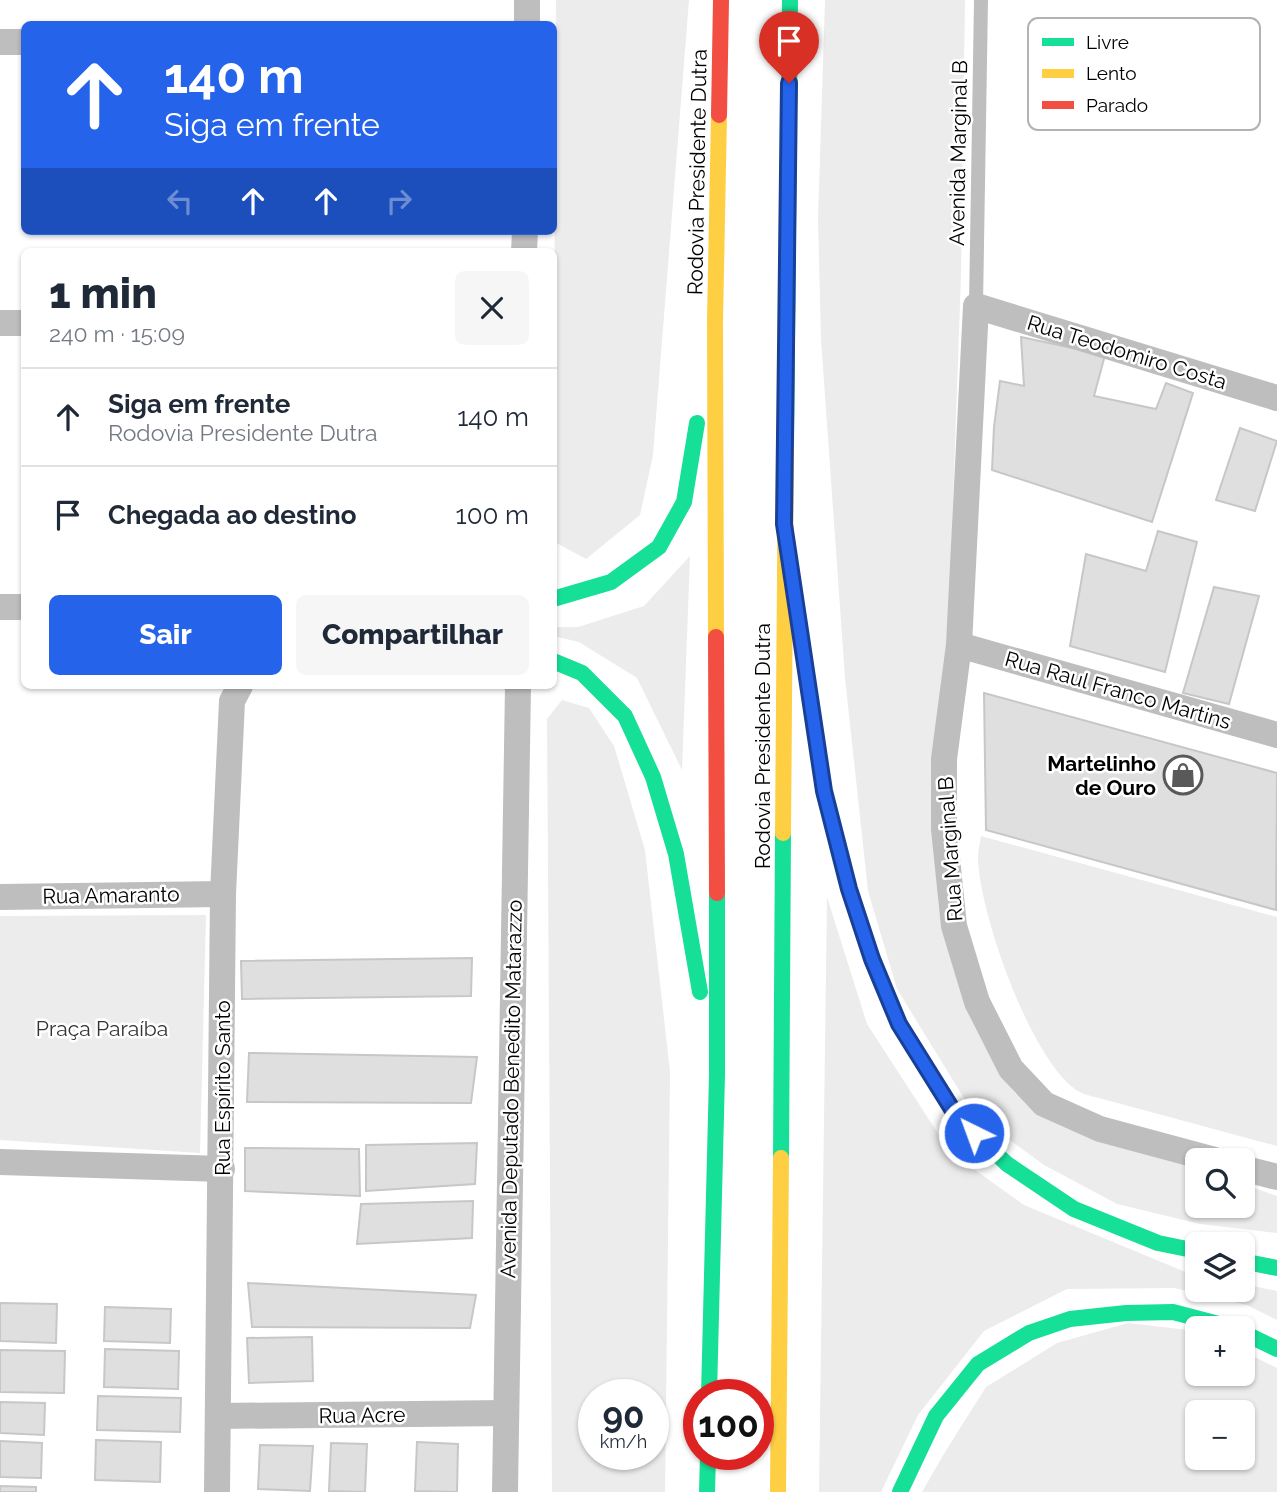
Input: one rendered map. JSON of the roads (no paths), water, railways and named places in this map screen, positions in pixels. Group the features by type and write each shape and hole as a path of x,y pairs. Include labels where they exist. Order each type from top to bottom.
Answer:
{"highway":[{"name":"Rodovia Presidente Dutra","path":"709,1379 717,1075 715,321 721,0"},
{"name":"Rodovia Presidente Dutra","path":"778,1492 790,0"},
{"path":"557,599 611,582 659,547 684,502 715,321"},
{"path":"784,524 824,791 849,889 872,959 899,1024 957,1117 1007,1164 1074,1209 1158,1243 1185,1249"},
{"path":"557,663 582,673 625,716 653,778 676,854 690,943 717,1075"},
{"path":"1255,1264 1277,1268"},
{"path":"900,1492 936,1416 978,1364 1029,1333 1070,1319 1149,1312 1173,1312 1188,1316"},
{"path":"1255,1338 1277,1349"},
{"path":"707,1492 708,1470"}],"street":[{"path":"527,0 527,21"},
{"path":"0,42 21,42"},
{"name":"Rua Teodomiro Costa","path":"976,306 1277,398"},
{"name":"Rua Marginal B","path":"976,306 959,645 944,759 944,829 954,926 977,1002 1011,1069 1044,1104 1100,1129 1185,1152"},
{"path":"0,323 21,323"},
{"path":"0,607 21,607"},
{"name":"Rua Raul Franco Martins","path":"959,645 1277,735"},
{"name":"Rua Espírito Santo","path":"217,1492 223,894 232,701 238,689"},
{"name":"Avenida Deputado Benedito Matarazzo","path":"505,1492 518,689"},
{"name":"Rua Amaranto","path":"0,897 223,894"},
{"path":"0,1162 222,1169"},
{"path":"1255,1171 1277,1177"},
{"name":"Rua Acre","path":"219,1416 506,1413"}],"lane":[{"name":"Avenida Marginal B","path":"976,306 981,0"}],"place":[{"name":"Martelinho de Ouro","path":"1183,775"}],"park label":[{"name":"Praça Paraíba","path":"102,1028"}]}
